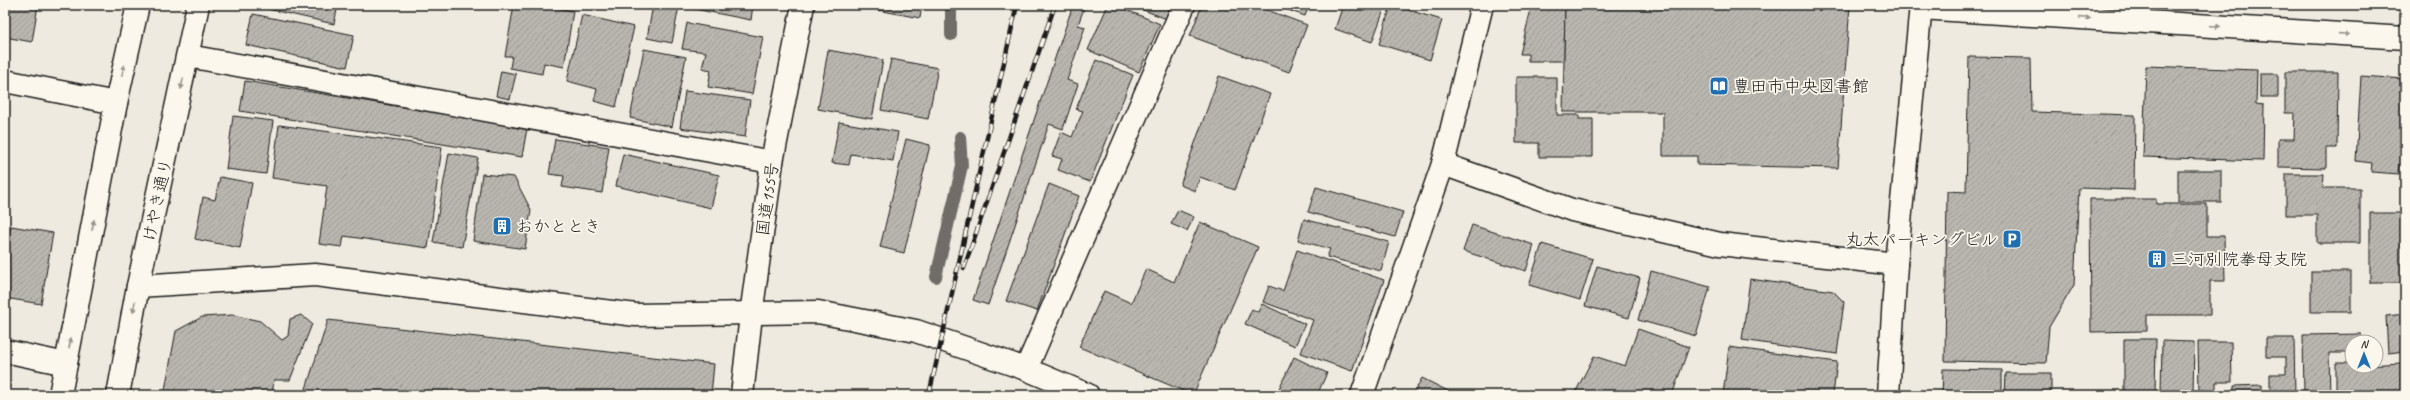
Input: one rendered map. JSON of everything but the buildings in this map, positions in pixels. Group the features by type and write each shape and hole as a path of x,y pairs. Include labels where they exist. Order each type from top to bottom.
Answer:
{"main road":[{"path":"60,395 116,103 138,5"},
{"name":"けやき通り","path":"118,395 138,286 198,5"},
{"name":"国道155号","path":"742,395 750,315 772,162 803,5"},
{"path":"1026,369 1184,5"},
{"path":"1362,395 1443,164 1482,5"},
{"path":"1888,395 1896,264 1920,6 2405,38"},
{"path":"188,56 772,162"},
{"path":"5,81 116,103"},
{"path":"1443,164 1572,210 1720,244 1896,264"},
{"path":"138,286 315,275 636,315 750,315 818,312 916,331 1026,369 1088,395"},
{"path":"5,351 66,364"}],"waterway":[{"path":"951,5 951,35"},
{"path":"936,277 962,166 960,137"}],"railway":[{"path":"929,395 1017,5"},
{"path":"964,268 1055,5"}],"place":[{"name":"豊田市中央図書館","path":"1719,86"},
{"name":"おかととき","path":"502,226"},
{"name":"丸太パーキングビル","path":"2012,239"},
{"name":"三河別院拳母支院","path":"2157,259"}]}
